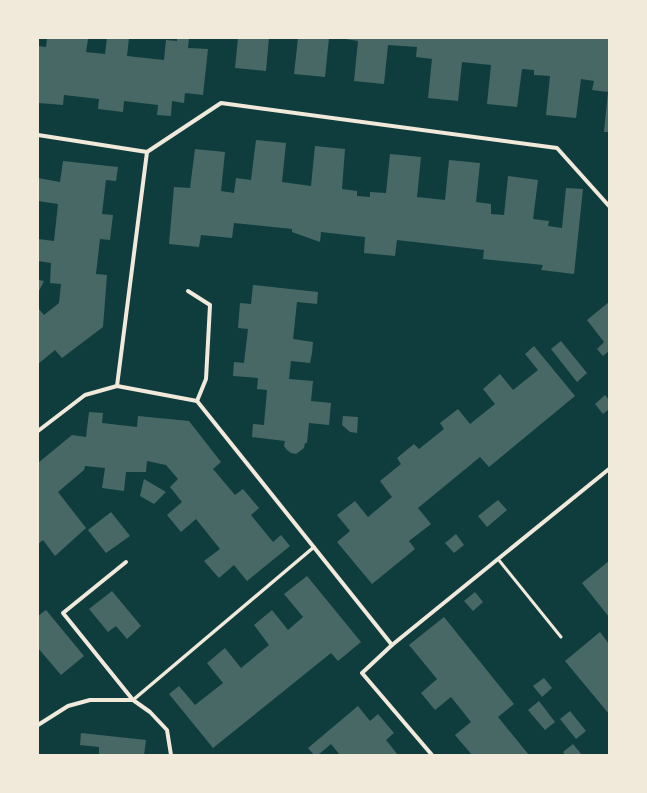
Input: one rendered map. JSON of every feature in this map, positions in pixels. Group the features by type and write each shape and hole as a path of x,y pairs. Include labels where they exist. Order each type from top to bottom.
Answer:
{"street":[{"path":"38,136 147,152 221,103 557,148 609,206"},
{"path":"117,386 147,152"},
{"path":"188,291 210,305 206,379 197,401"},
{"path":"38,431 85,395 117,386 197,401 392,645"},
{"path":"432,755 362,673 392,645 609,469"},
{"path":"38,725 68,706 90,700 133,700 314,547"},
{"path":"126,562 63,613 133,700 150,712 167,730 171,755"}],"lane":[{"path":"498,559 561,638"}],"building":[{"path":"47,38 88,39 86,52 105,54 107,38 129,38 127,56 164,60 166,40 177,41 177,38 189,38 188,48 208,49 203,95 185,93 184,103 172,101 171,116 157,115 158,105 124,101 123,112 98,109 99,99 64,95 63,105 39,103 38,46 46,47"},
{"path":"238,38 269,38 266,71 235,68"},
{"path":"298,38 329,38 325,77 294,74"},
{"path":"339,38 609,38 609,132 604,132 608,92 592,90 594,81 581,79 576,118 546,115 550,76 534,75 534,70 522,69 517,107 487,104 491,65 462,62 458,101 428,98 432,59 416,57 417,47 388,45 384,84 354,81 358,41"},
{"path":"256,140 286,143 282,182 311,186 315,146 345,149 342,189 357,191 357,196 370,197 370,192 386,193 390,154 421,157 417,197 445,200 449,160 480,163 476,202 491,204 491,214 504,215 508,176 538,180 533,219 549,221 548,226 562,228 566,188 583,189 574,274 541,270 543,265 483,259 484,250 397,240 395,256 364,253 365,237 321,232 320,242 292,232 292,229 234,223 232,238 201,235 199,247 169,244 174,187 190,188 195,149 225,152 221,191 234,193 236,178 251,180"},
{"path":"63,161 118,167 116,181 106,180 102,214 113,215 110,240 100,239 96,274 107,275 103,327 62,358 55,350 38,364 38,308 44,315 59,303 61,284 50,283 51,263 38,261 38,239 54,241 58,204 38,201 38,178 60,182"},
{"path":"38,280 44,281 38,293"},
{"path":"253,285 318,292 317,304 297,302 293,339 313,342 312,353 310,363 291,361 289,379 313,381 311,401 331,403 329,425 309,423 307,443 305,443 304,448 296,454 287,450 284,446 285,441 252,437 253,424 264,425 267,390 257,389 258,378 233,376 234,362 244,363 248,329 238,328 240,303 251,304"},
{"path":"609,302 609,351 603,356 597,349 604,342 587,320"},
{"path":"561,341 587,373 577,382 551,349"},
{"path":"534,346 575,396 489,467 480,457 418,508 431,524 409,541 415,549 372,584 337,542 350,531 337,515 355,501 368,517 392,497 380,481 401,464 397,458 414,444 419,449 444,429 440,423 458,409 470,424 495,404 483,389 500,374 513,390 538,370 525,354"},
{"path":"605,395 609,400 609,409 603,414 595,404"},
{"path":"89,412 103,413 102,423 137,427 138,416 189,421 221,462 213,469 235,495 243,489 259,508 251,515 273,542 281,535 290,546 247,581 234,565 219,578 204,561 220,549 196,519 181,532 167,515 182,502 170,487 178,479 166,465 147,461 146,472 126,472 124,491 102,488 105,468 85,466 84,470 58,492 86,528 55,556 43,540 38,544 38,463 72,435 86,437"},
{"path":"343,416 358,417 357,433 350,432 342,425"},
{"path":"144,479 166,492 154,504 140,496"},
{"path":"498,500 507,510 487,527 478,516"},
{"path":"111,512 130,536 106,553 88,530"},
{"path":"456,534 464,545 454,553 445,543"},
{"path":"609,561 609,617 582,583"},
{"path":"307,576 361,642 338,661 331,653 213,748 169,694 179,686 195,705 223,683 207,663 225,648 241,668 269,645 254,625 272,610 288,630 303,617 284,594"},
{"path":"112,591 141,626 127,639 116,626 108,632 89,609"},
{"path":"475,592 483,602 473,611 464,601"},
{"path":"46,610 84,656 61,675 38,648 38,616"},
{"path":"444,617 514,704 498,717 529,755 472,755 455,735 471,722 451,697 435,710 421,693 437,679 409,645"},
{"path":"600,632 609,644 609,714 565,661"},
{"path":"544,678 552,688 542,697 533,686"},
{"path":"539,701 555,722 545,730 528,710"},
{"path":"358,706 370,721 378,714 394,733 386,740 398,755 340,755 331,744 318,755 314,755 308,748"},
{"path":"570,711 586,731 576,739 560,719"},
{"path":"81,733 146,740 144,755 99,755 99,747 80,745"},
{"path":"573,744 582,755 565,755 563,752"}]}
